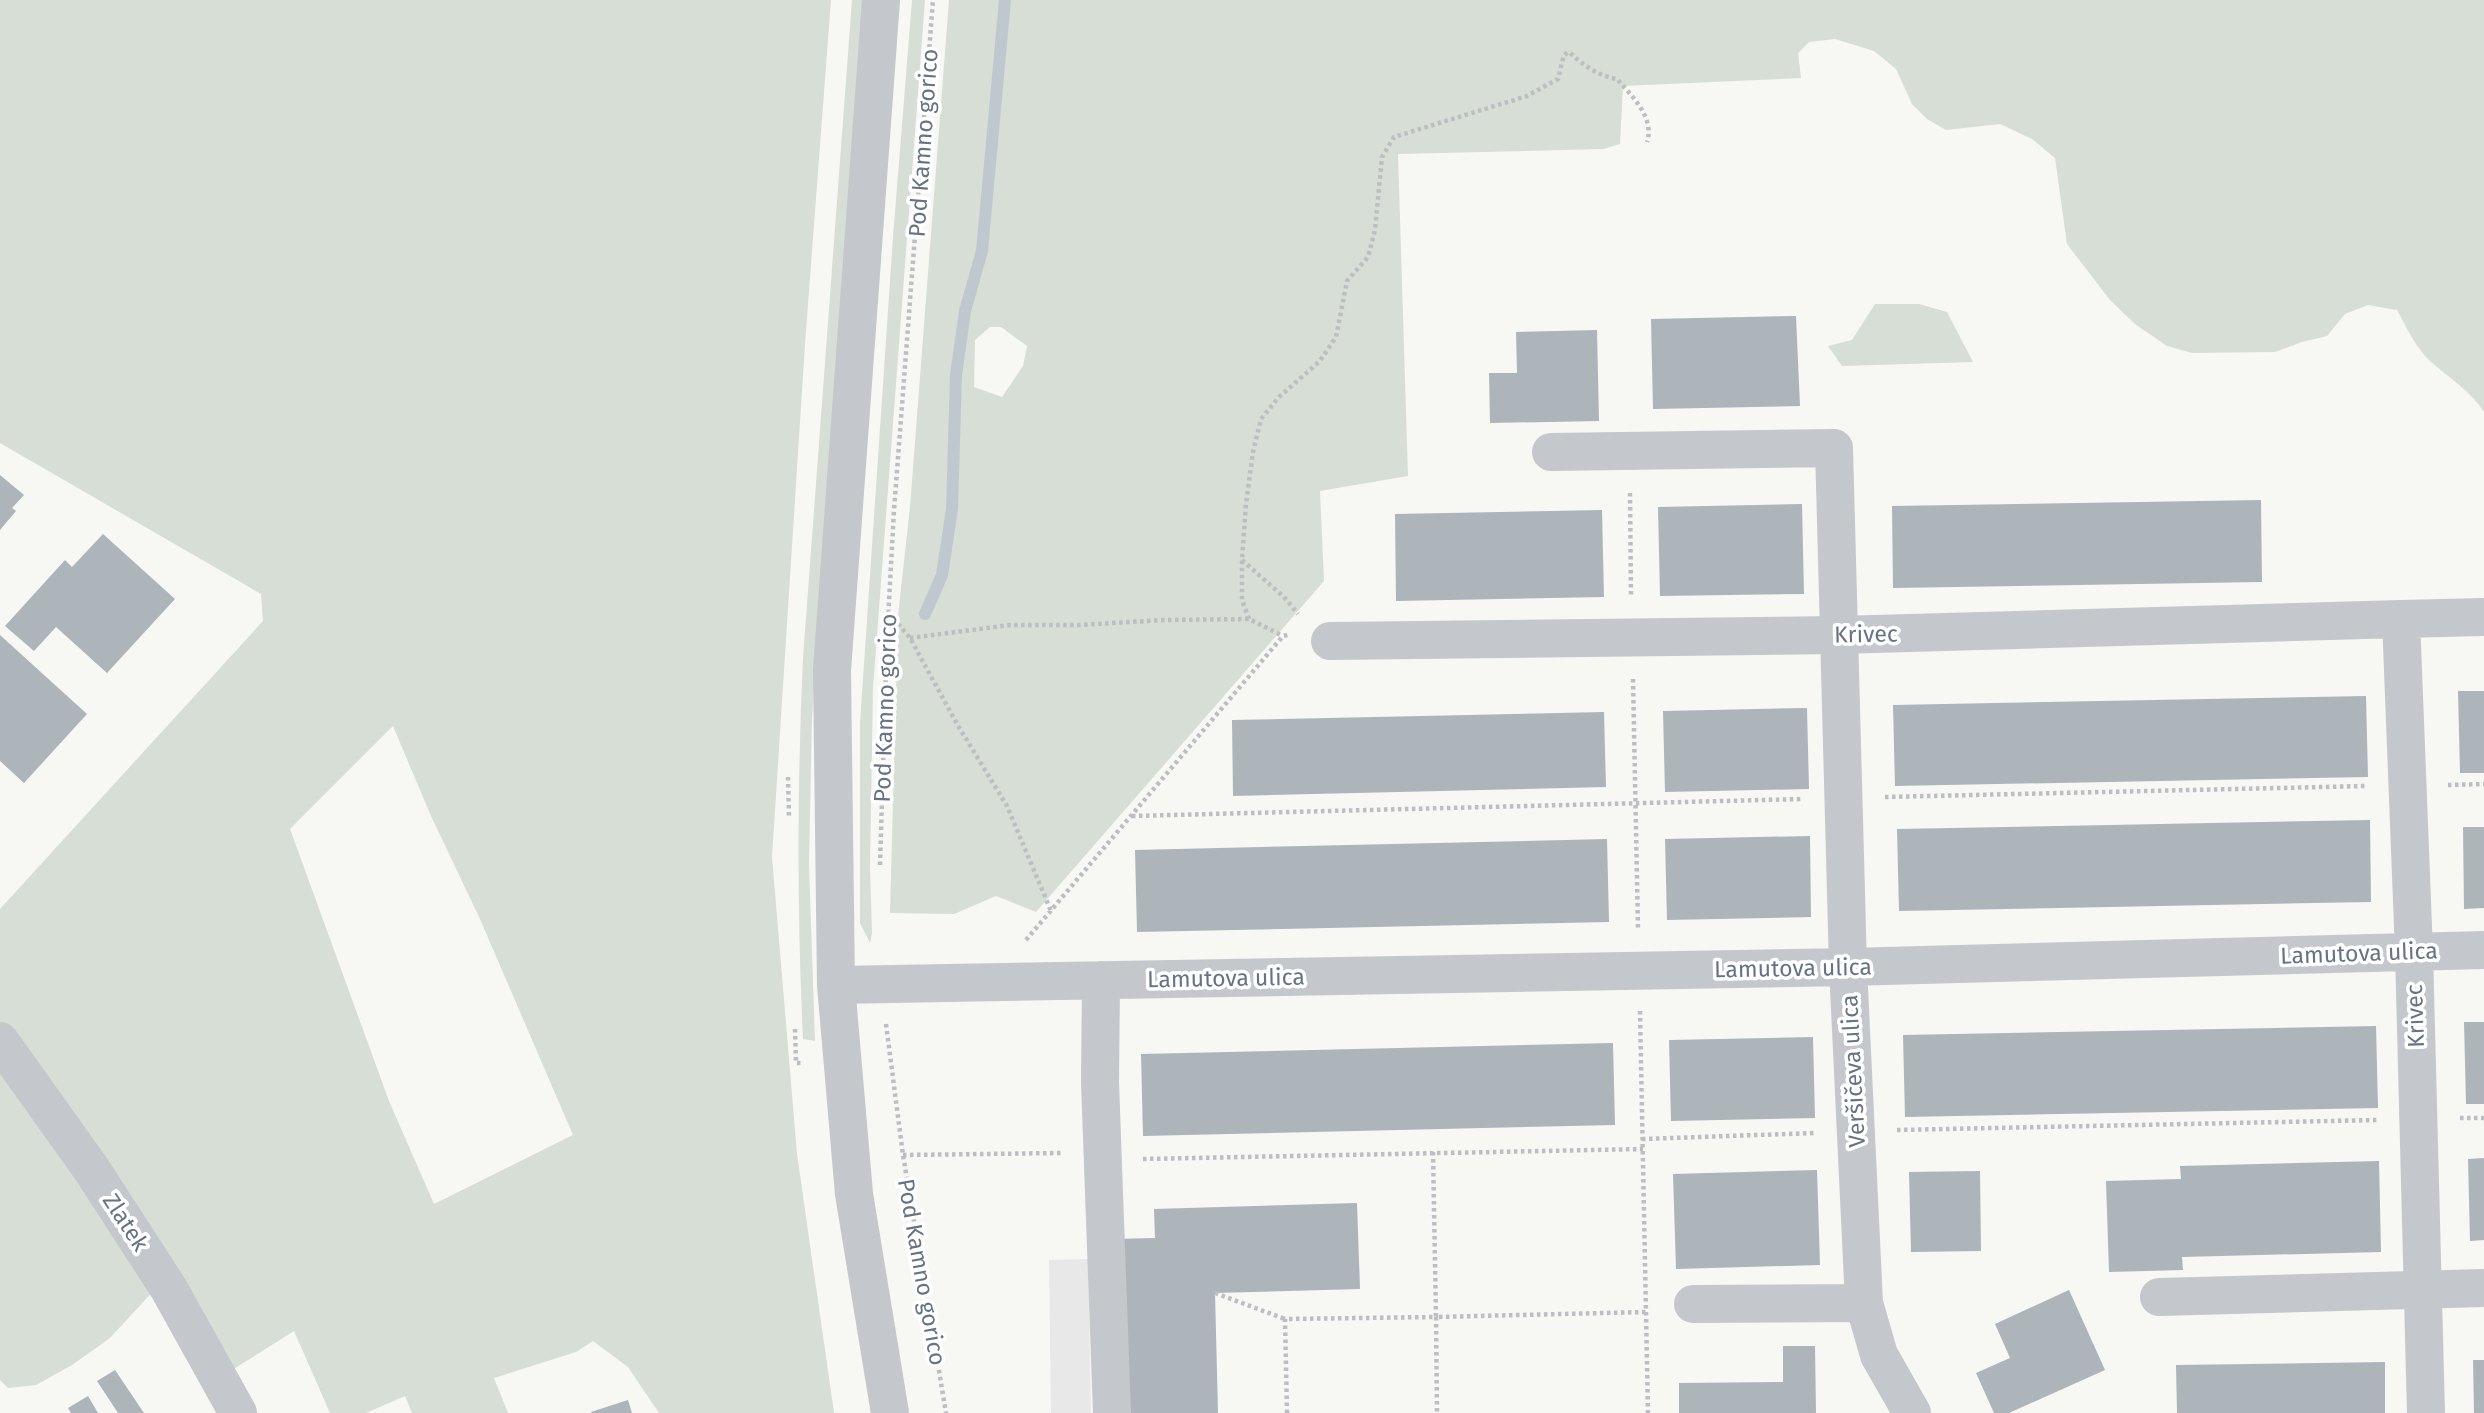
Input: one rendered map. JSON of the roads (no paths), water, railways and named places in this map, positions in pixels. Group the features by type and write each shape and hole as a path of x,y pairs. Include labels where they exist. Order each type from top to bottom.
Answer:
{"street":[{"name":"Pod Kamno gorico","path":"881,0 832,670 836,985 854,1194 891,1413"},
{"name":"Veršičeva ulica","path":"1551,452 1833,449 1848,967 1864,1304 1879,1355 1913,1413"},
{"name":"Krivec","path":"1319,637 1838,635 2484,617"},
{"name":"Krivec","path":"2401,619 2414,952 2426,1413"},
{"name":"Lamutova ulica","path":"836,985 1848,967 2484,950"},
{"path":"1101,980 1100,1082 1112,1413"},
{"name":"Zlatek","path":"0,1041 92,1170 169,1289 238,1413"},
{"path":"2159,1297 2484,1288"},
{"path":"1693,1304 1864,1304"}],"waterway":[{"path":"925,614 942,575 952,509 956,375 965,311 982,251 1005,0"}]}
